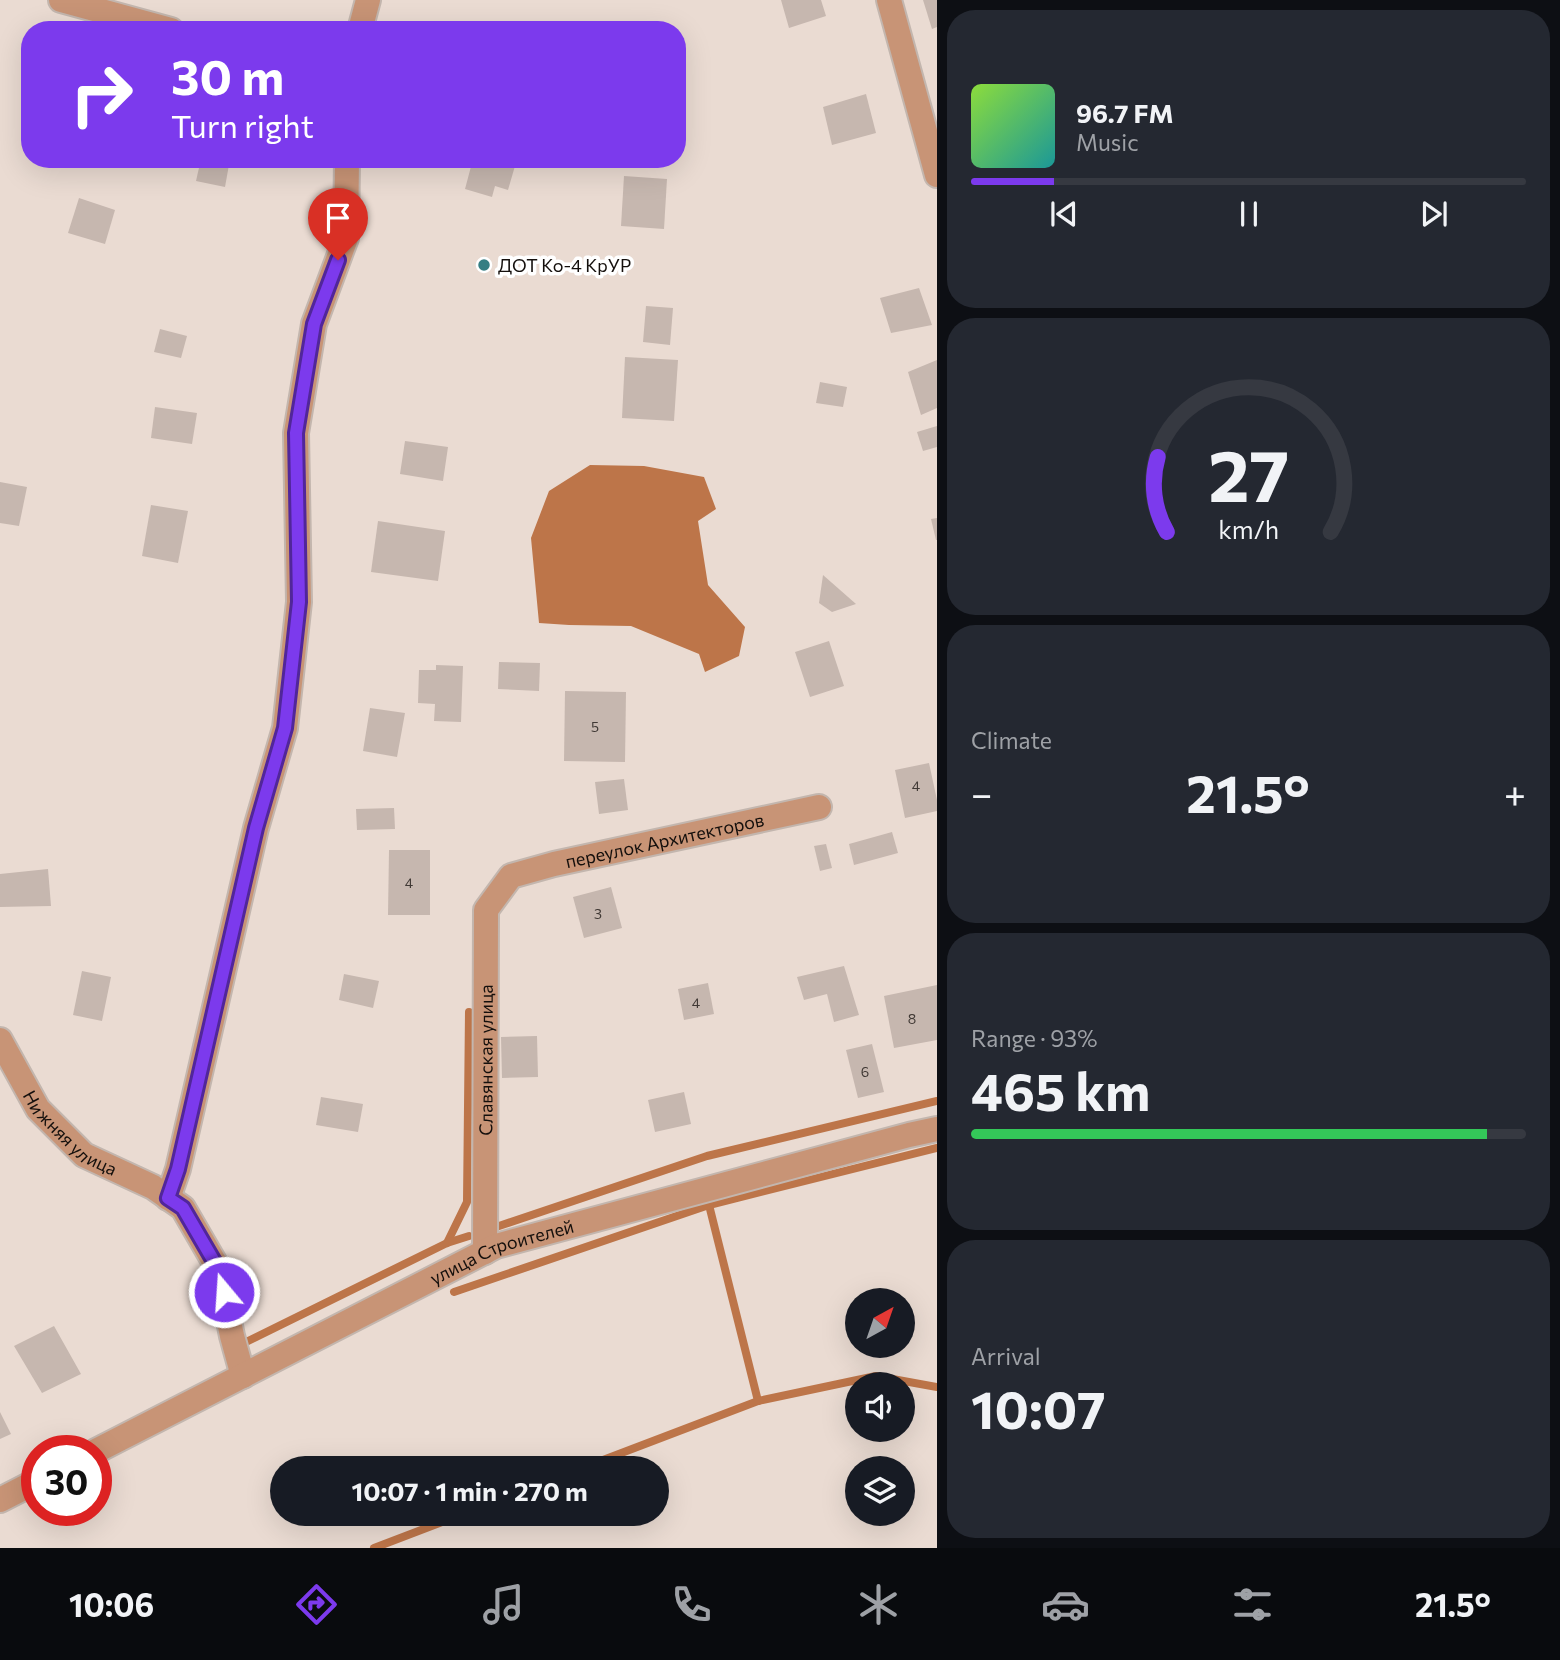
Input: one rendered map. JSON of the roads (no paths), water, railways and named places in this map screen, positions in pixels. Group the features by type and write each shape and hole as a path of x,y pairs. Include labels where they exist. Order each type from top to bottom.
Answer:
{"street":[{"path":"61,0 138,21"},
{"path":"362,21 368,0"},
{"path":"889,0 937,175"},
{"path":"168,1198 178,1169 256,828 285,728 299,602 296,433 314,324 346,238 347,168"},
{"name":"переулок Архитекторов","path":"511,876 554,864 819,807"},
{"name":"Славянская улица","path":"485,1252 486,910 511,876"},
{"name":"Нижняя улица","path":"0,1040 38,1108 84,1155 153,1187 183,1208 219,1270 243,1376"},
{"name":"улица Строителей","path":"112,1443 496,1246 937,1129"},
{"path":"0,1500 21,1489"}],"waterway":[{"path":"447,1243 467,1202 469,1012"},
{"path":"499,1226 707,1156 937,1101"},
{"path":"454,1292 709,1205 937,1148"},
{"path":"709,1205 758,1401"},
{"path":"242,1344 447,1243 469,1236"},
{"path":"614,1456 758,1401 876,1376 937,1387"},
{"path":"374,1548 432,1526"}],"place":[{"name":"ДОТ Ко-4 КрУР","path":"484,265"}]}
